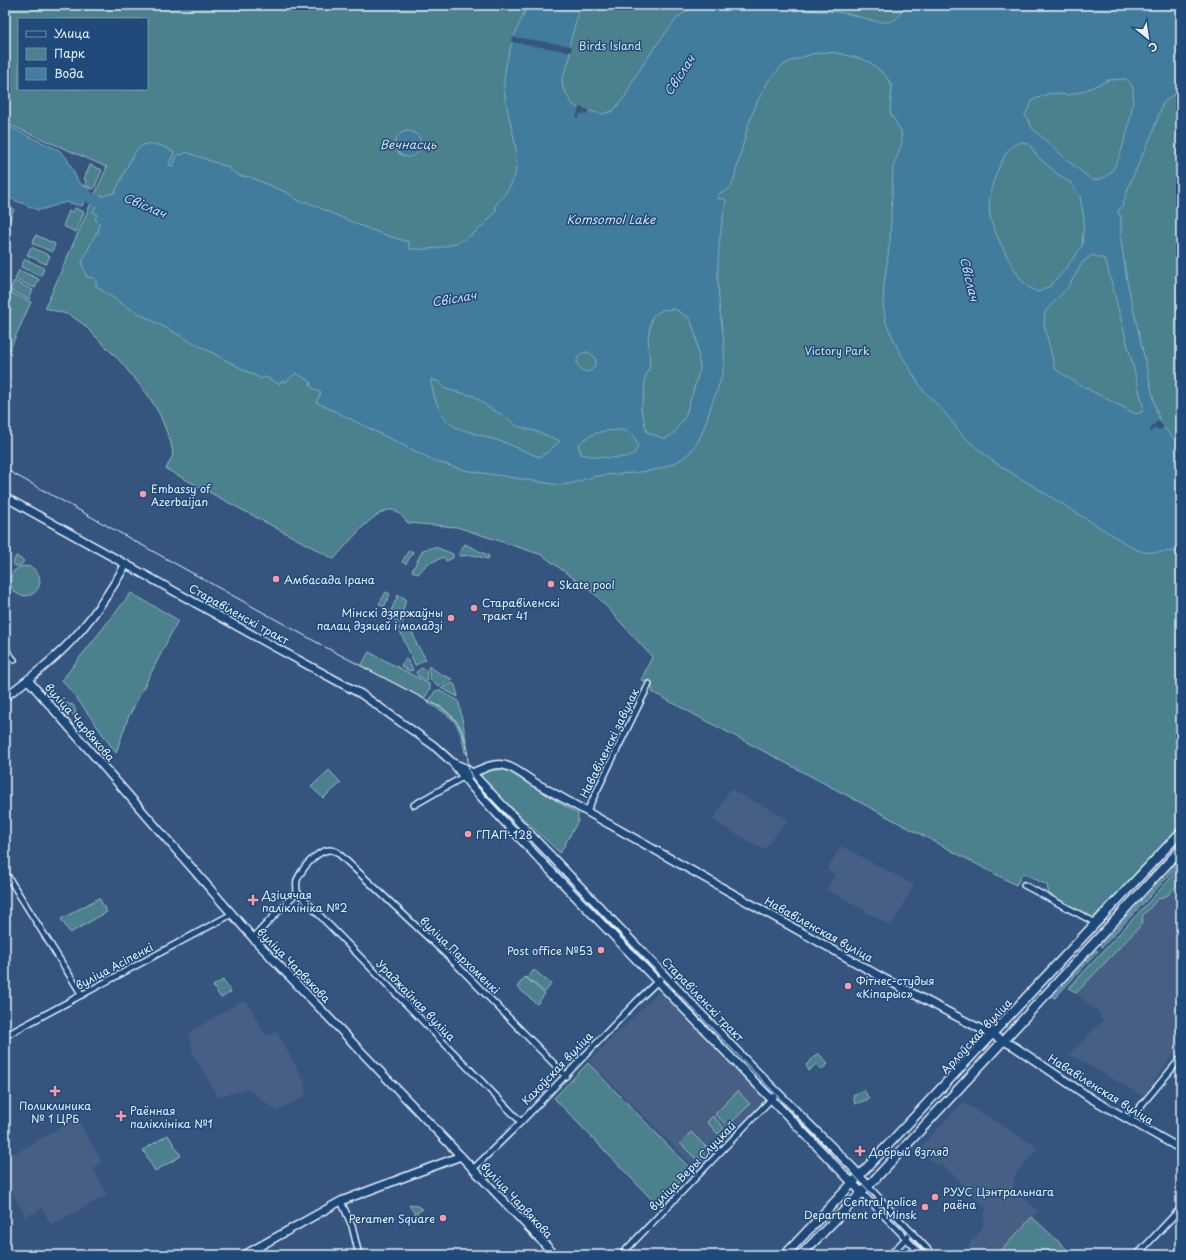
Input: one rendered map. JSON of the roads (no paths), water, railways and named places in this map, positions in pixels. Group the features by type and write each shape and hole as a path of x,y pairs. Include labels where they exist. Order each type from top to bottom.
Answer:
{"main road":[{"name":"Старавіленскі тракт","path":"5,497 361,694 433,745 453,763 463,777 541,861 862,1193"},
{"path":"5,696 28,680 81,630 116,581 126,564"},
{"name":"вуліца Чарвякова","path":"28,680 253,938 554,1255"},
{"name":"Старавіленскі тракт","path":"453,763 472,773 750,1065 860,1176 868,1186"},
{"name":"Нававіленская вуліца","path":"463,777 491,765 501,764 513,768 534,782 879,975 993,1035 1022,1052 1092,1099 1181,1149"},
{"name":"Арлоўская вуліца","path":"785,1255 891,1144 1181,832"},
{"name":"Арлоўская вуліца","path":"802,1255 862,1193 1181,849"},
{"path":"891,1144 890,1151 895,1154 899,1152"},
{"path":"244,1255 341,1201 461,1156"}],"street":[{"path":"5,649 14,660"},
{"name":"Нававіленскі завулак","path":"587,811 650,684"},
{"path":"414,805 463,777"},
{"name":"вуліца Пархоменкі","path":"298,892 296,886 298,879 314,857 327,850 332,849 337,852 451,959 566,1076"},
{"path":"5,872 82,994"},
{"path":"1024,885 1096,923"},
{"path":"253,938 298,892"},
{"name":"Ураджайная вуліца","path":"298,892 521,1122"},
{"name":"вуліца Асіпенкі","path":"5,1036 232,914"},
{"name":"Кахоўская вуліца","path":"473,1169 521,1122 664,975"},
{"path":"1129,1120 1181,1058"},
{"name":"вуліца Веры Слуцкай","path":"621,1255 778,1092"},
{"name":"Старавіленскі тракт","path":"868,1186 934,1255"},
{"name":"Старавіленскі тракт","path":"862,1193 922,1255"},
{"path":"341,1201 352,1226 359,1255"},
{"path":"1137,1255 1181,1208"},
{"path":"890,1255 912,1232"}],"water":[{"name":"Komsomol Lake","path":"528,5 581,5 570,42 570,58 562,79 563,88 573,105 580,109 602,114 613,111 626,95 634,78 655,47 677,18 694,5 797,5 805,10 831,11 881,22 896,19 901,13 903,5 1175,5 1181,9 1181,94 1173,95 1163,103 1152,134 1130,183 1122,207 1118,212 1121,217 1121,240 1127,281 1156,409 1165,429 1181,444 1181,553 1170,551 1148,552 1135,549 994,462 962,435 946,414 922,389 899,351 886,323 883,305 884,284 890,241 893,167 902,143 901,131 890,113 892,86 885,75 871,63 862,59 837,53 825,52 812,54 791,61 782,66 769,80 757,102 748,126 732,186 717,196 718,199 724,198 726,201 720,238 718,263 718,288 724,347 724,363 719,385 700,437 691,452 682,459 655,470 598,476 570,484 560,485 464,470 437,462 316,402 321,393 310,386 311,382 296,373 286,382 283,381 279,384 265,377 261,379 125,306 96,286 96,281 94,278 87,277 82,262 96,233 98,233 99,230 99,223 95,219 97,214 93,212 101,195 105,196 115,192 133,156 137,150 145,144 155,144 174,152 169,165 173,166 178,154 182,155 186,152 230,168 230,170 240,176 248,176 290,194 293,198 307,202 345,219 409,242 409,249 448,246 469,236 479,229 497,209 494,207 508,189 514,177 516,167 515,144 504,86 508,55","holes":["1126,79 1131,84 1133,93 1131,116 1124,144 1115,166 1111,172 1104,177 1092,180 1033,129 1025,115 1033,100 1050,93 1068,95 1084,91 1108,80","1022,142 1029,144 1037,156 1055,172 1072,184 1080,197 1084,218 1082,246 1063,272 1050,286 1039,292 1027,286 1019,277 999,240 990,216 989,202 993,182 1005,156 1014,145","1092,255 1104,259 1107,265 1143,405 1142,412 1136,414 1076,383 1055,369 1044,324 1045,312 1068,287 1083,262","675,309 690,319 696,336 700,369 685,417 673,434 665,439 647,432 641,409 644,396 645,378 650,366 648,337 652,317 662,310","587,352 595,358 596,362 594,367 590,371 586,372 579,367 577,363 581,355","431,379 440,382 445,389 474,396 489,408 506,417 517,426 538,432 560,441 549,451 539,457 506,443 457,428 448,422 442,415 435,399","624,430 634,436 638,447 632,456 606,458 581,454 578,445 589,436 599,432"]},
{"path":"5,125 59,150 66,157 79,183 90,189 82,206 66,202 38,210 5,196"},
{"name":"Вечнасць","path":"408,131 417,135 421,144 417,153 408,157 399,153 395,144 399,135"}],"waterway":[{"name":"Свіслач","path":"73,190 112,207"}],"tram line":[{"path":"5,469 327,648 442,708 453,717 464,736 469,771 476,783 929,1255"}],"place":[{"name":"Embassy of Azerbaijan","path":"143,494"},
{"name":"Амбасада Ірана","path":"276,579"},
{"name":"Skate pool","path":"551,584"},
{"name":"Старавіленскі тракт 41","path":"474,608"},
{"name":"Мінскі дзяржаўны палац дзяцей і моладзі","path":"451,618"},
{"name":"ГПАП-128","path":"468,834"},
{"name":"Дзіцячая паліклініка №2","path":"253,900"},
{"name":"Post office №53","path":"601,950"},
{"name":"Фітнес-студыя «Кіпарыс»","path":"848,986"},
{"name":"Поликлиника № 1 ЦРБ","path":"55,1091"},
{"name":"Раённая паліклініка №1","path":"121,1116"},
{"name":"Добрый взгляд","path":"860,1151"},
{"name":"РУУС Цэнтральнага раёна","path":"935,1197"},
{"name":"Central police Department of Minsk","path":"925,1207"},
{"name":"Peramen Square","path":"443,1218"}],"park label":[{"name":"Birds Island","path":"610,45"},
{"name":"Victory Park","path":"837,350"}]}
